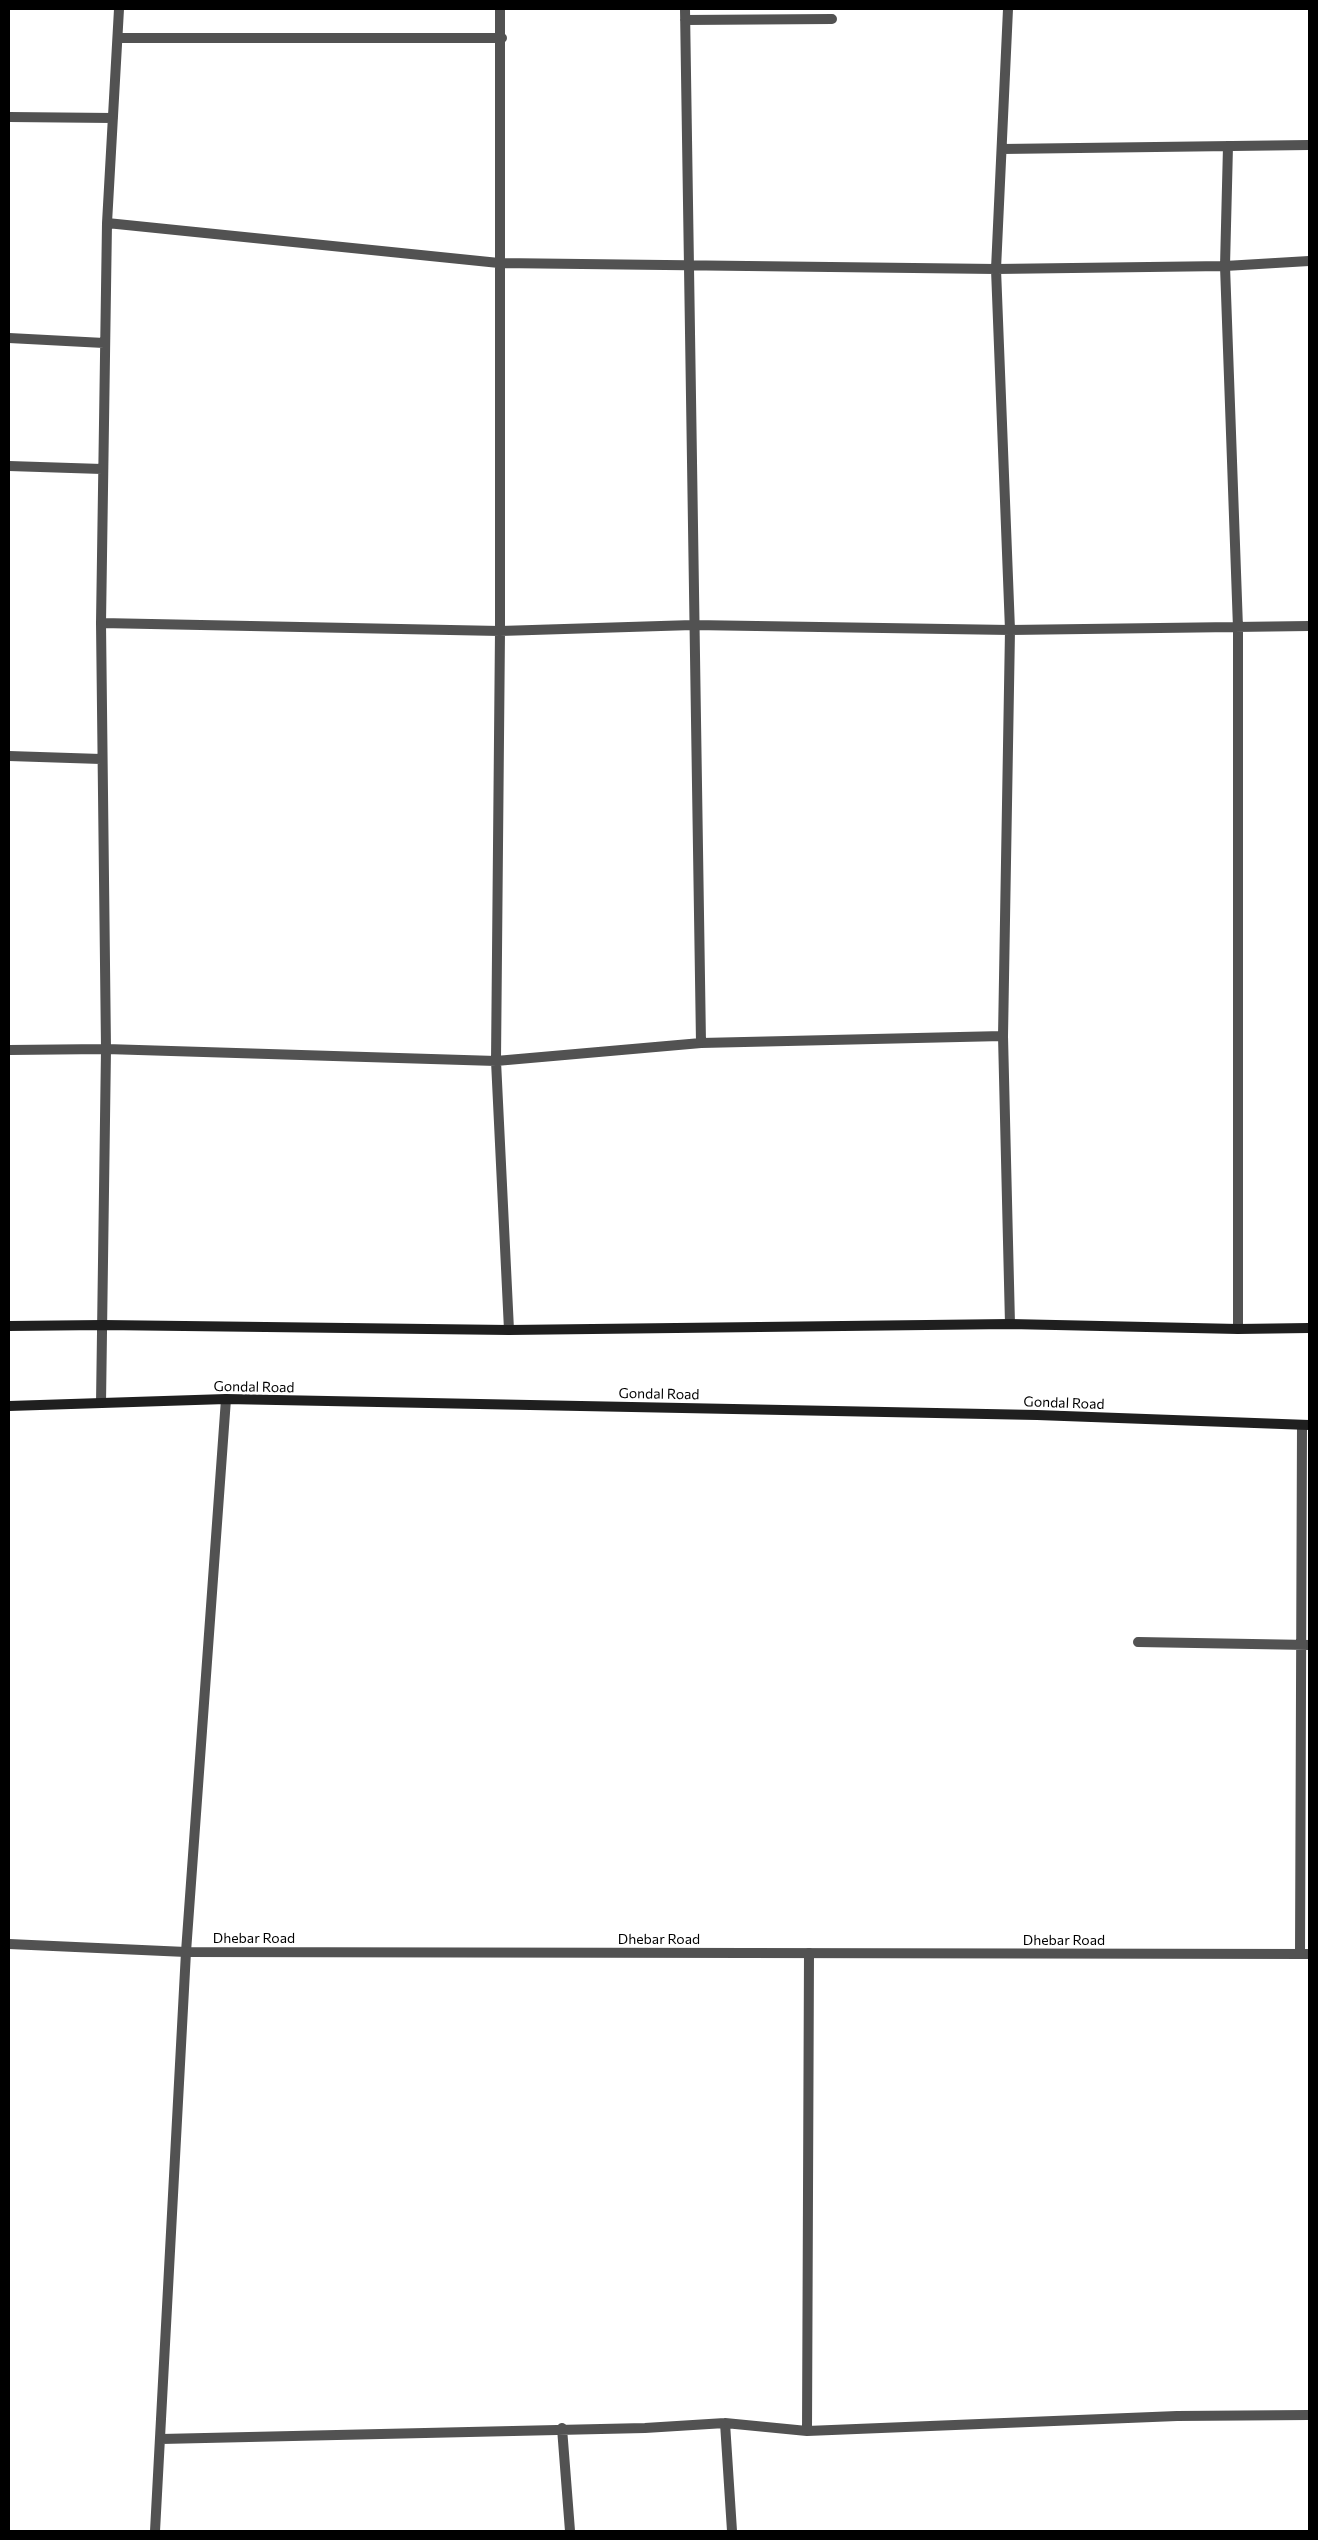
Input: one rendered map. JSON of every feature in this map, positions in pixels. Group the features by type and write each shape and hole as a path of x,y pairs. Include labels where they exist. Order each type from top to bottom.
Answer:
{"main road":[{"path":"9,1326 103,1325 509,1330 1010,1324 1238,1329 1309,1328"},
{"name":"Gondal Road","path":"9,1406 226,1399 1037,1415 1306,1425"}],"street":[{"path":"101,1403 106,1049 101,759 102,469 107,223 119,38 119,9"},
{"path":"500,9 502,38 499,263 500,631 496,1061 509,1330"},
{"path":"685,9 690,265 693,625 701,1043"},
{"path":"1008,9 996,270 1010,630 1003,1036 1010,1324"},
{"path":"685,20 832,19"},
{"path":"119,38 502,38"},
{"path":"9,117 113,118"},
{"path":"1002,149 1309,145"},
{"path":"1228,146 1225,266 1238,628 1238,1329"},
{"path":"107,223 499,263 996,270 1225,266 1309,261"},
{"path":"9,338 104,343"},
{"path":"9,466 102,469"},
{"path":"101,623 500,631 693,625 1010,630 1309,626"},
{"path":"9,756 101,759"},
{"path":"9,1050 106,1049 496,1061 701,1043 1003,1036"},
{"path":"155,2531 186,1952 226,1399"},
{"path":"1305,1954 1306,1425"},
{"path":"1138,1642 1305,1645"},
{"name":"Dhebar Road","path":"9,1944 186,1952 1305,1954"},
{"path":"807,2431 809,1953"},
{"path":"161,2439 562,2428 646,2428 725,2424 807,2431 1177,2416 1309,2414"},
{"path":"725,2424 732,2531"},
{"path":"562,2428 570,2531"}]}
